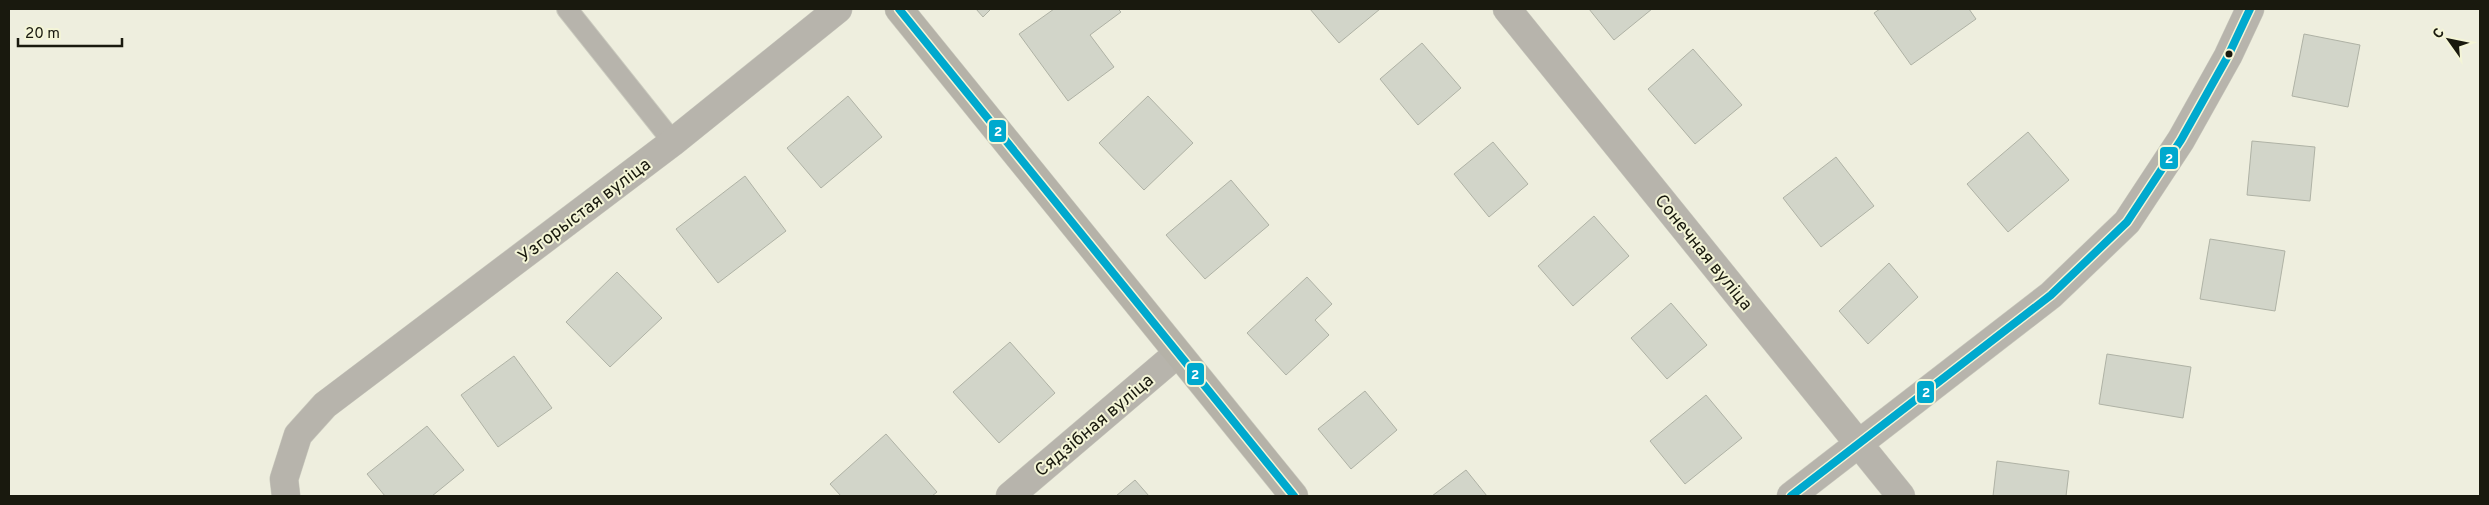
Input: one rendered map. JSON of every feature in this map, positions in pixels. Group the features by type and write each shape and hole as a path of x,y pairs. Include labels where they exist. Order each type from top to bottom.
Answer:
{"street":[{"name":"Узгорыстая вуліца","path":"286,496 284,479 298,435 325,405 673,142 838,9"},
{"path":"899,9 1294,496"},
{"name":"Сонечная вуліца","path":"1507,9 1901,496"},
{"path":"1791,496 1858,442 2051,295 2127,222 2181,140 2228,56 2250,9"},
{"name":"Сядзібная вуліца","path":"1010,496 1177,354"}],"lane":[{"path":"567,9 673,142"}],"building":[{"path":"976,9 991,9 983,17"},
{"path":"1054,9 1118,9 1121,12 1090,35 1114,67 1068,101 1019,34"},
{"path":"1310,9 1380,9 1339,43"},
{"path":"1589,9 1652,9 1614,40"},
{"path":"1880,9 1969,9 1976,19 1911,65 1874,13"},
{"path":"2304,34 2360,45 2348,107 2292,96"},
{"path":"1422,43 1461,88 1418,125 1380,79"},
{"path":"1693,49 1742,105 1695,144 1648,89"},
{"path":"848,96 882,137 821,188 787,148"},
{"path":"1148,96 1193,143 1144,190 1099,143"},
{"path":"2028,132 2069,180 2008,232 1967,184"},
{"path":"2252,141 2315,147 2310,201 2247,195"},
{"path":"1493,142 1528,184 1489,217 1454,174"},
{"path":"1836,157 1874,206 1821,247 1783,198"},
{"path":"745,176 786,231 718,283 676,229"},
{"path":"1231,180 1269,225 1205,279 1166,235"},
{"path":"1594,216 1629,256 1573,306 1538,266"},
{"path":"2210,239 2285,251 2275,311 2200,299"},
{"path":"1889,263 1918,297 1868,344 1839,311"},
{"path":"617,272 662,318 610,367 566,322"},
{"path":"1307,277 1332,304 1315,320 1329,335 1286,375 1247,333"},
{"path":"1671,303 1707,345 1667,379 1631,338"},
{"path":"1010,342 1055,393 999,443 953,392"},
{"path":"2107,354 2191,367 2183,418 2099,404"},
{"path":"514,356 552,408 498,447 461,395"},
{"path":"1365,391 1397,430 1351,469 1318,429"},
{"path":"1706,395 1742,438 1685,484 1650,441"},
{"path":"427,426 464,470 432,496 385,496 367,474"},
{"path":"886,434 937,492 932,496 841,496 830,484"},
{"path":"1997,461 2069,471 2066,496 1993,496"},
{"path":"1466,470 1487,496 1432,496"},
{"path":"1135,480 1149,496 1116,496"}],"transit line":[{"name":"2","path":"899,9 1294,496"},
{"name":"2","path":"1791,496 2051,295 2127,222 2181,140 2228,56 2250,9"}]}
